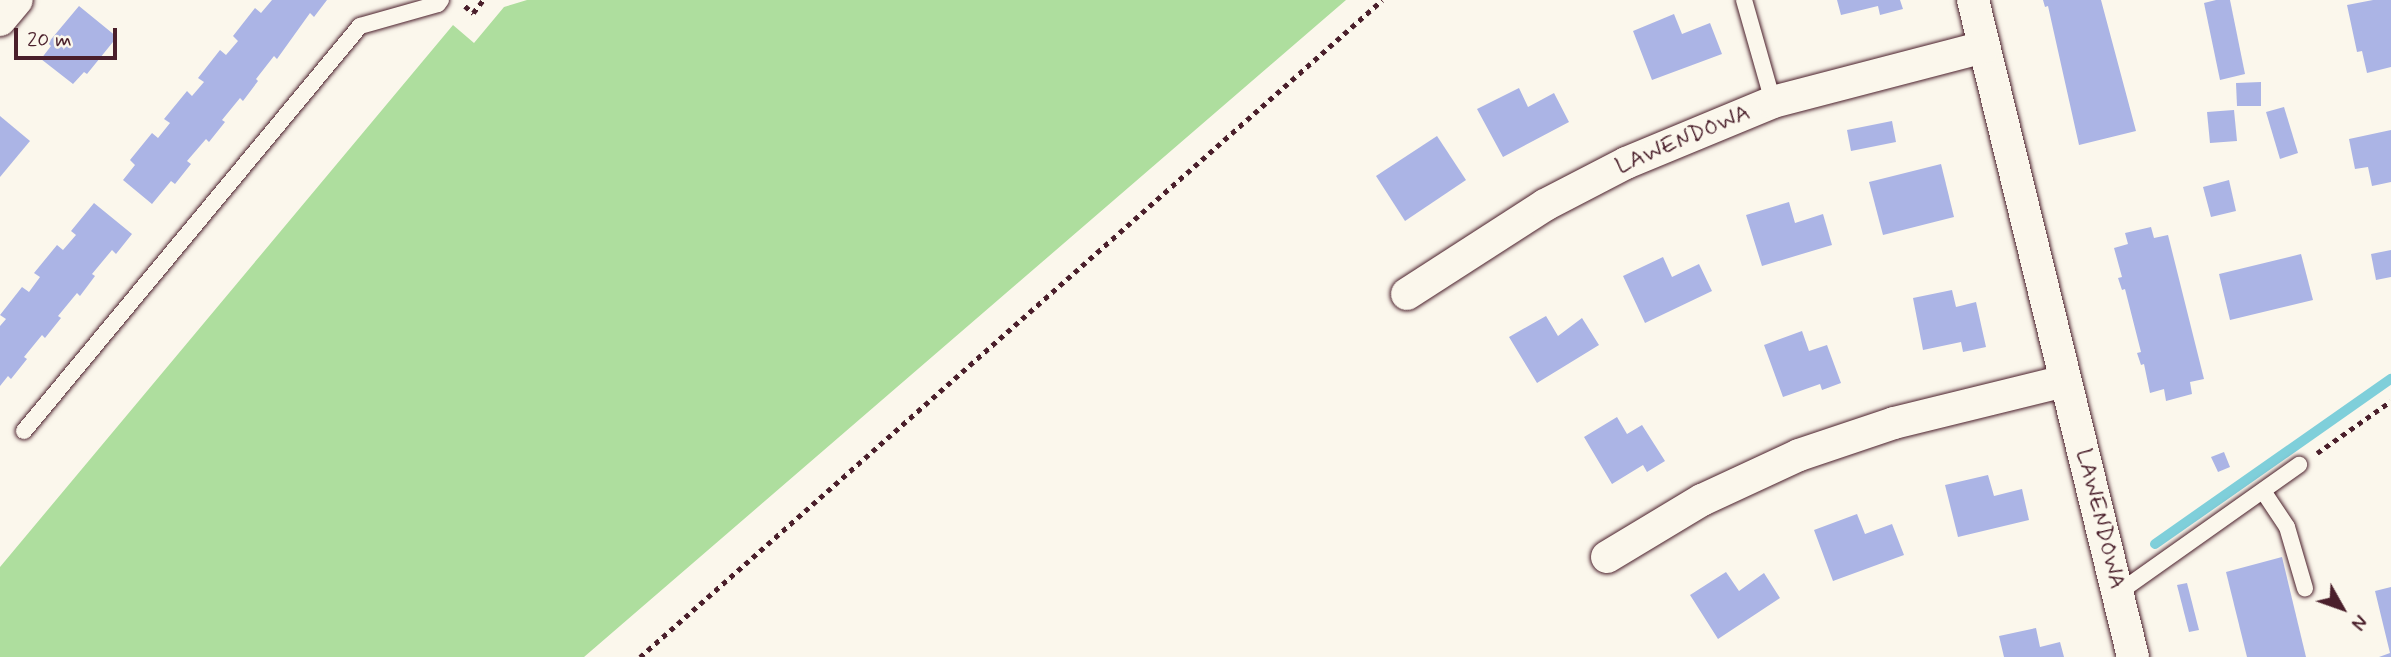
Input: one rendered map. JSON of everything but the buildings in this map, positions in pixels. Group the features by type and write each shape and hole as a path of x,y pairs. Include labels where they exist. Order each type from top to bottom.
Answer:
{"street":[{"path":"0,20 17,0"},
{"name":"LAWENDOWA","path":"1973,0 2133,657"},
{"name":"LAWENDOWA","path":"1407,294 1557,199 1626,163 1773,102 1984,47"},
{"path":"1607,557 1702,500 1799,455 1894,423 2065,381"}],"lane":[{"path":"24,431 360,26 438,4 441,0"},
{"path":"1744,0 1773,102"},
{"path":"2118,593 2299,465"},
{"path":"2263,491 2287,527 2305,588"}],"path":[{"path":"458,0 473,13 483,0"},
{"path":"640,657 1382,0"},
{"path":"2299,465 2391,401"}],"green space":[{"path":"527,0 1346,0 584,657 0,657 0,567 453,25 474,43 504,7"}],"waterway":[{"path":"2155,544 2391,379"}]}
